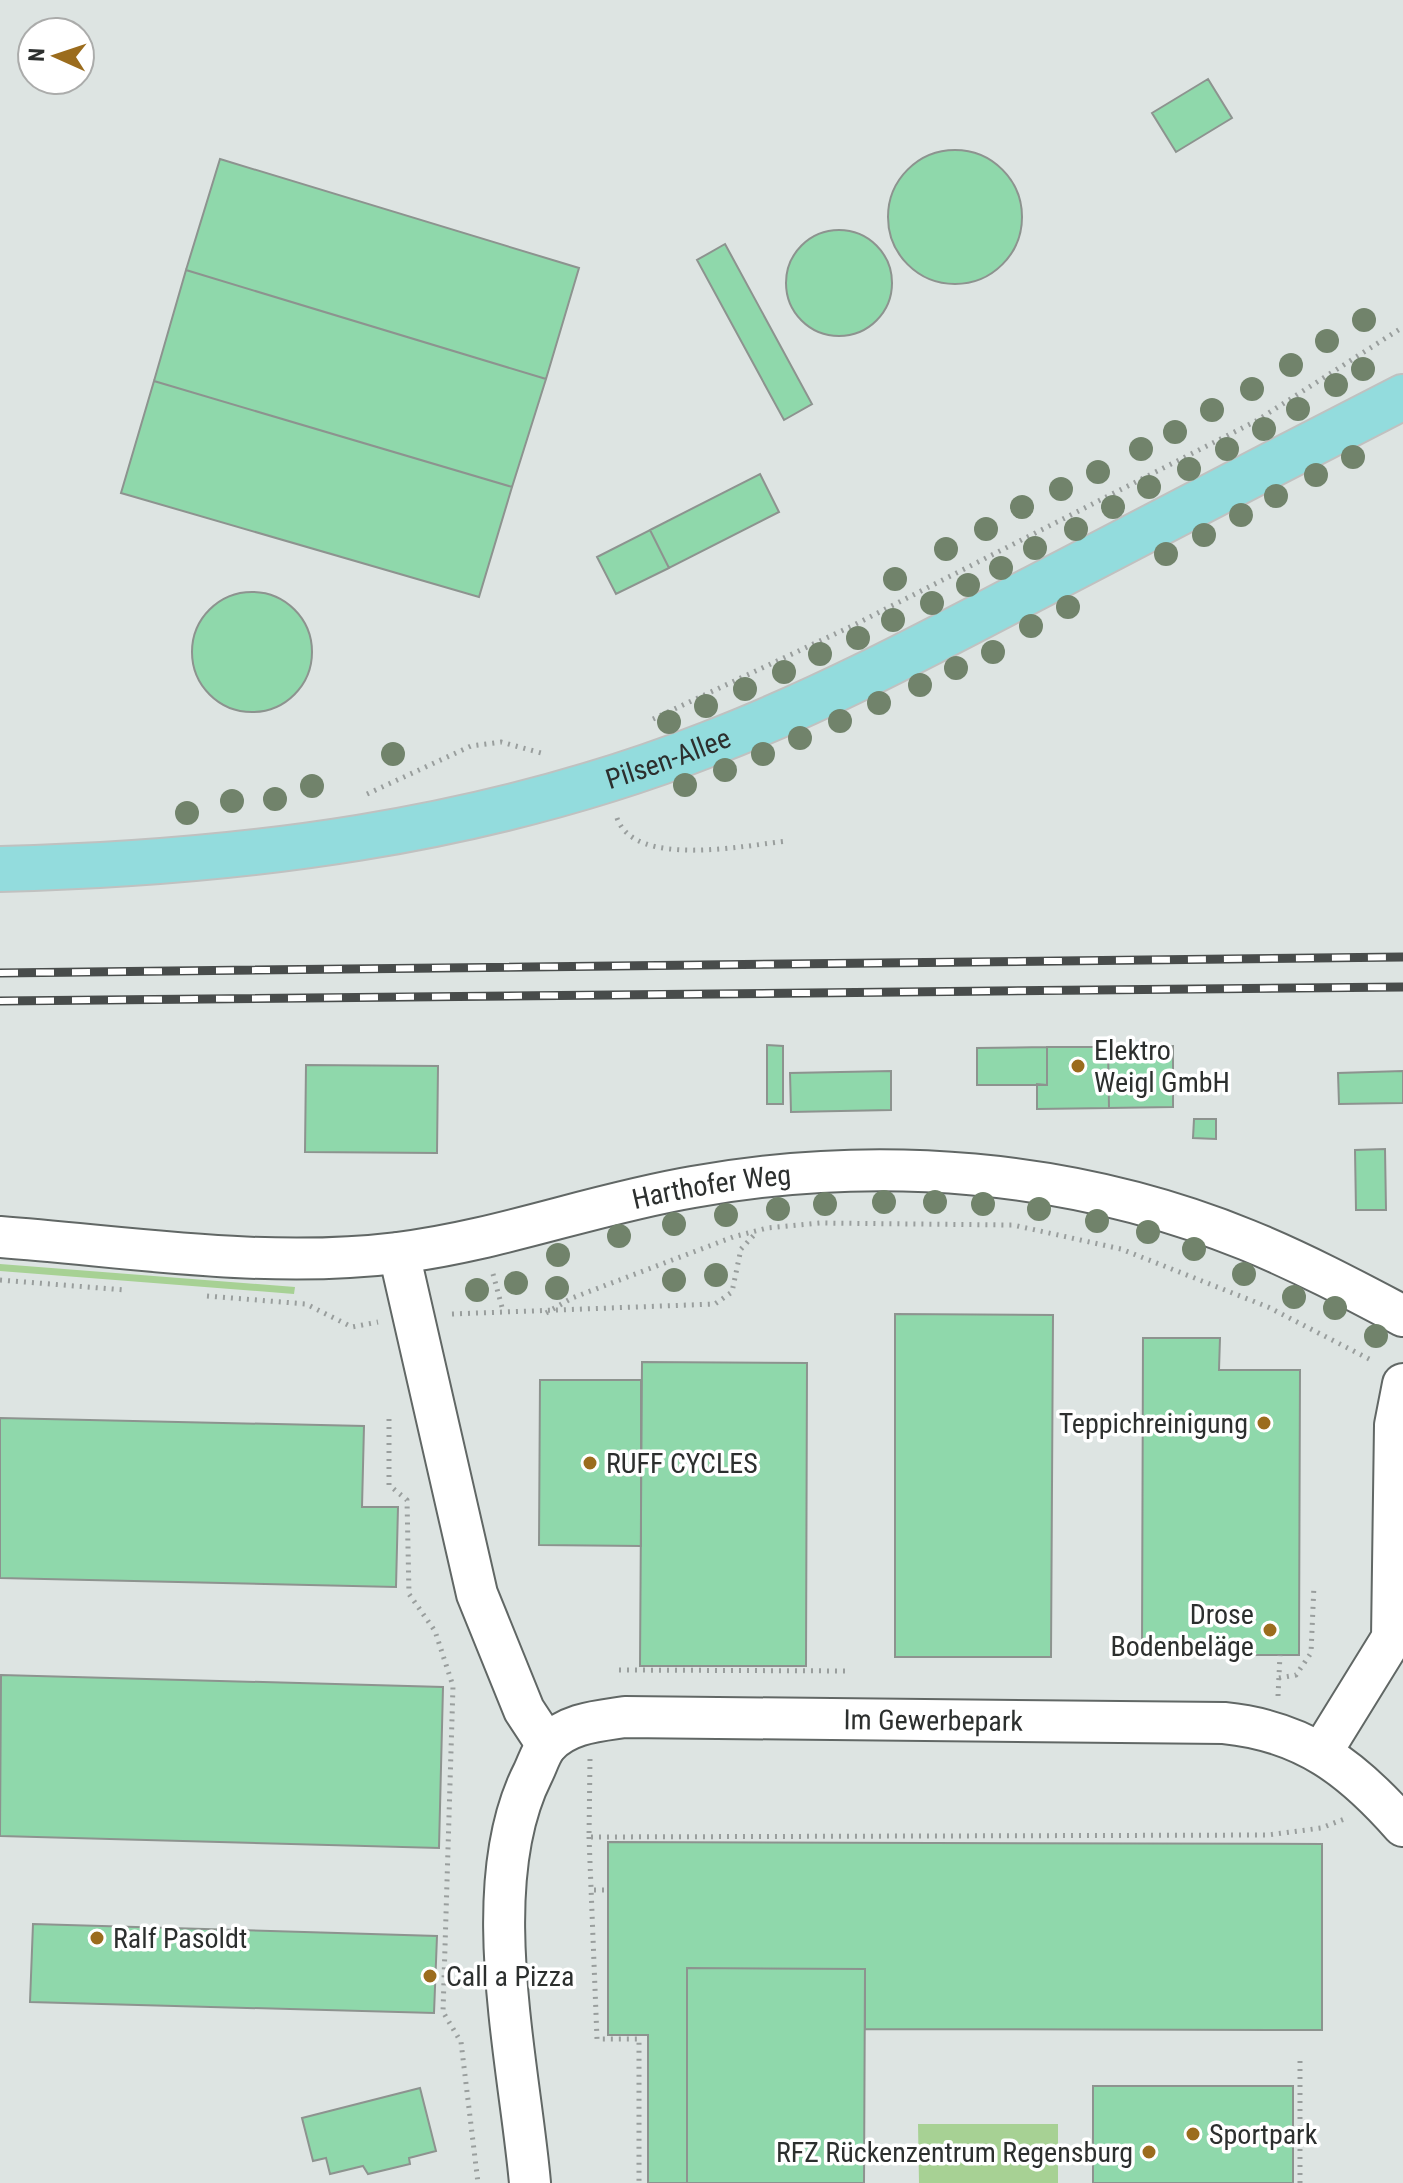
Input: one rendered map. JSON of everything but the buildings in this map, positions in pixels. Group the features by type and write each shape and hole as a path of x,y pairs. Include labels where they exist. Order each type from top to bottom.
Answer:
{"main road":[{"name":"Pilsen-Allee","path":"1281,460 1403,383"},
{"name":"Pilsen-Allee","path":"0,869 133,865 310,847 441,823 604,779 708,745 862,678 1403,397"}],"street":[{"name":"Harthofer Weg","path":"0,1237 279,1259 399,1253 707,1185 823,1172 961,1173 1014,1178 1098,1194 1193,1222 1244,1239 1400,1307"},
{"path":"399,1253 411,1317 477,1594 524,1710 547,1745 523,1792 507,1855 506,1876 510,1999 530,2183"},
{"path":"1321,1753 1392,1638 1395,1425 1390,1373"},
{"name":"Im Gewerbepark","path":"547,1745 590,1722 625,1717 1224,1723 1260,1727 1321,1753 1352,1773 1403,1826"}],"path":[{"path":"641,725 852,626 1256,421 1403,327"},
{"path":"359,797 471,746 501,742 552,756"},
{"path":"604,779 619,824 636,841 655,848 678,850 788,841"},
{"path":"546,1313 616,1281 733,1237 767,1228 820,1223 1013,1225 1121,1249 1268,1307 1390,1373"},
{"path":"199,1296 306,1304 352,1327 411,1317 503,1311 546,1313 715,1304 732,1292 741,1249 749,1238 767,1228"},
{"path":"0,1280 138,1291"},
{"path":"389,1419 389,1485 407,1500 409,1594 435,1631 453,1686 443,2012 461,2042 478,2183"},
{"path":"1279,1678 1296,1675 1311,1653 1314,1585"},
{"path":"619,1670 851,1671"},
{"path":"590,1722 589,1837 594,1890 597,2039 639,2039 639,2183"},
{"path":"589,1837 1268,1835 1299,1832 1341,1821 1358,1813 1375,1794"},
{"path":"594,1890 608,1890"},
{"path":"1300,2061 1300,2183"}],"green space":[{"path":"0,1264 295,1287 294,1294 0,1271"},
{"path":"918,2124 1058,2124 1058,2183 919,2183"}],"railway":[{"path":"0,973 1403,957"},
{"path":"0,1001 1403,987"}],"place":[{"name":"Elektro Weigl GmbH","path":"1078,1066"},
{"name":"Teppichreinigung","path":"1264,1423"},
{"name":"RUFF CYCLES","path":"590,1463"},
{"name":"Drose Bodenbeläge","path":"1270,1630"},
{"name":"Ralf Pasoldt","path":"97,1938"},
{"name":"Call a Pizza","path":"430,1976"},
{"name":"Sportpark","path":"1193,2134"},
{"name":"RFZ Rückenzentrum Regensburg","path":"1149,2152"}]}
